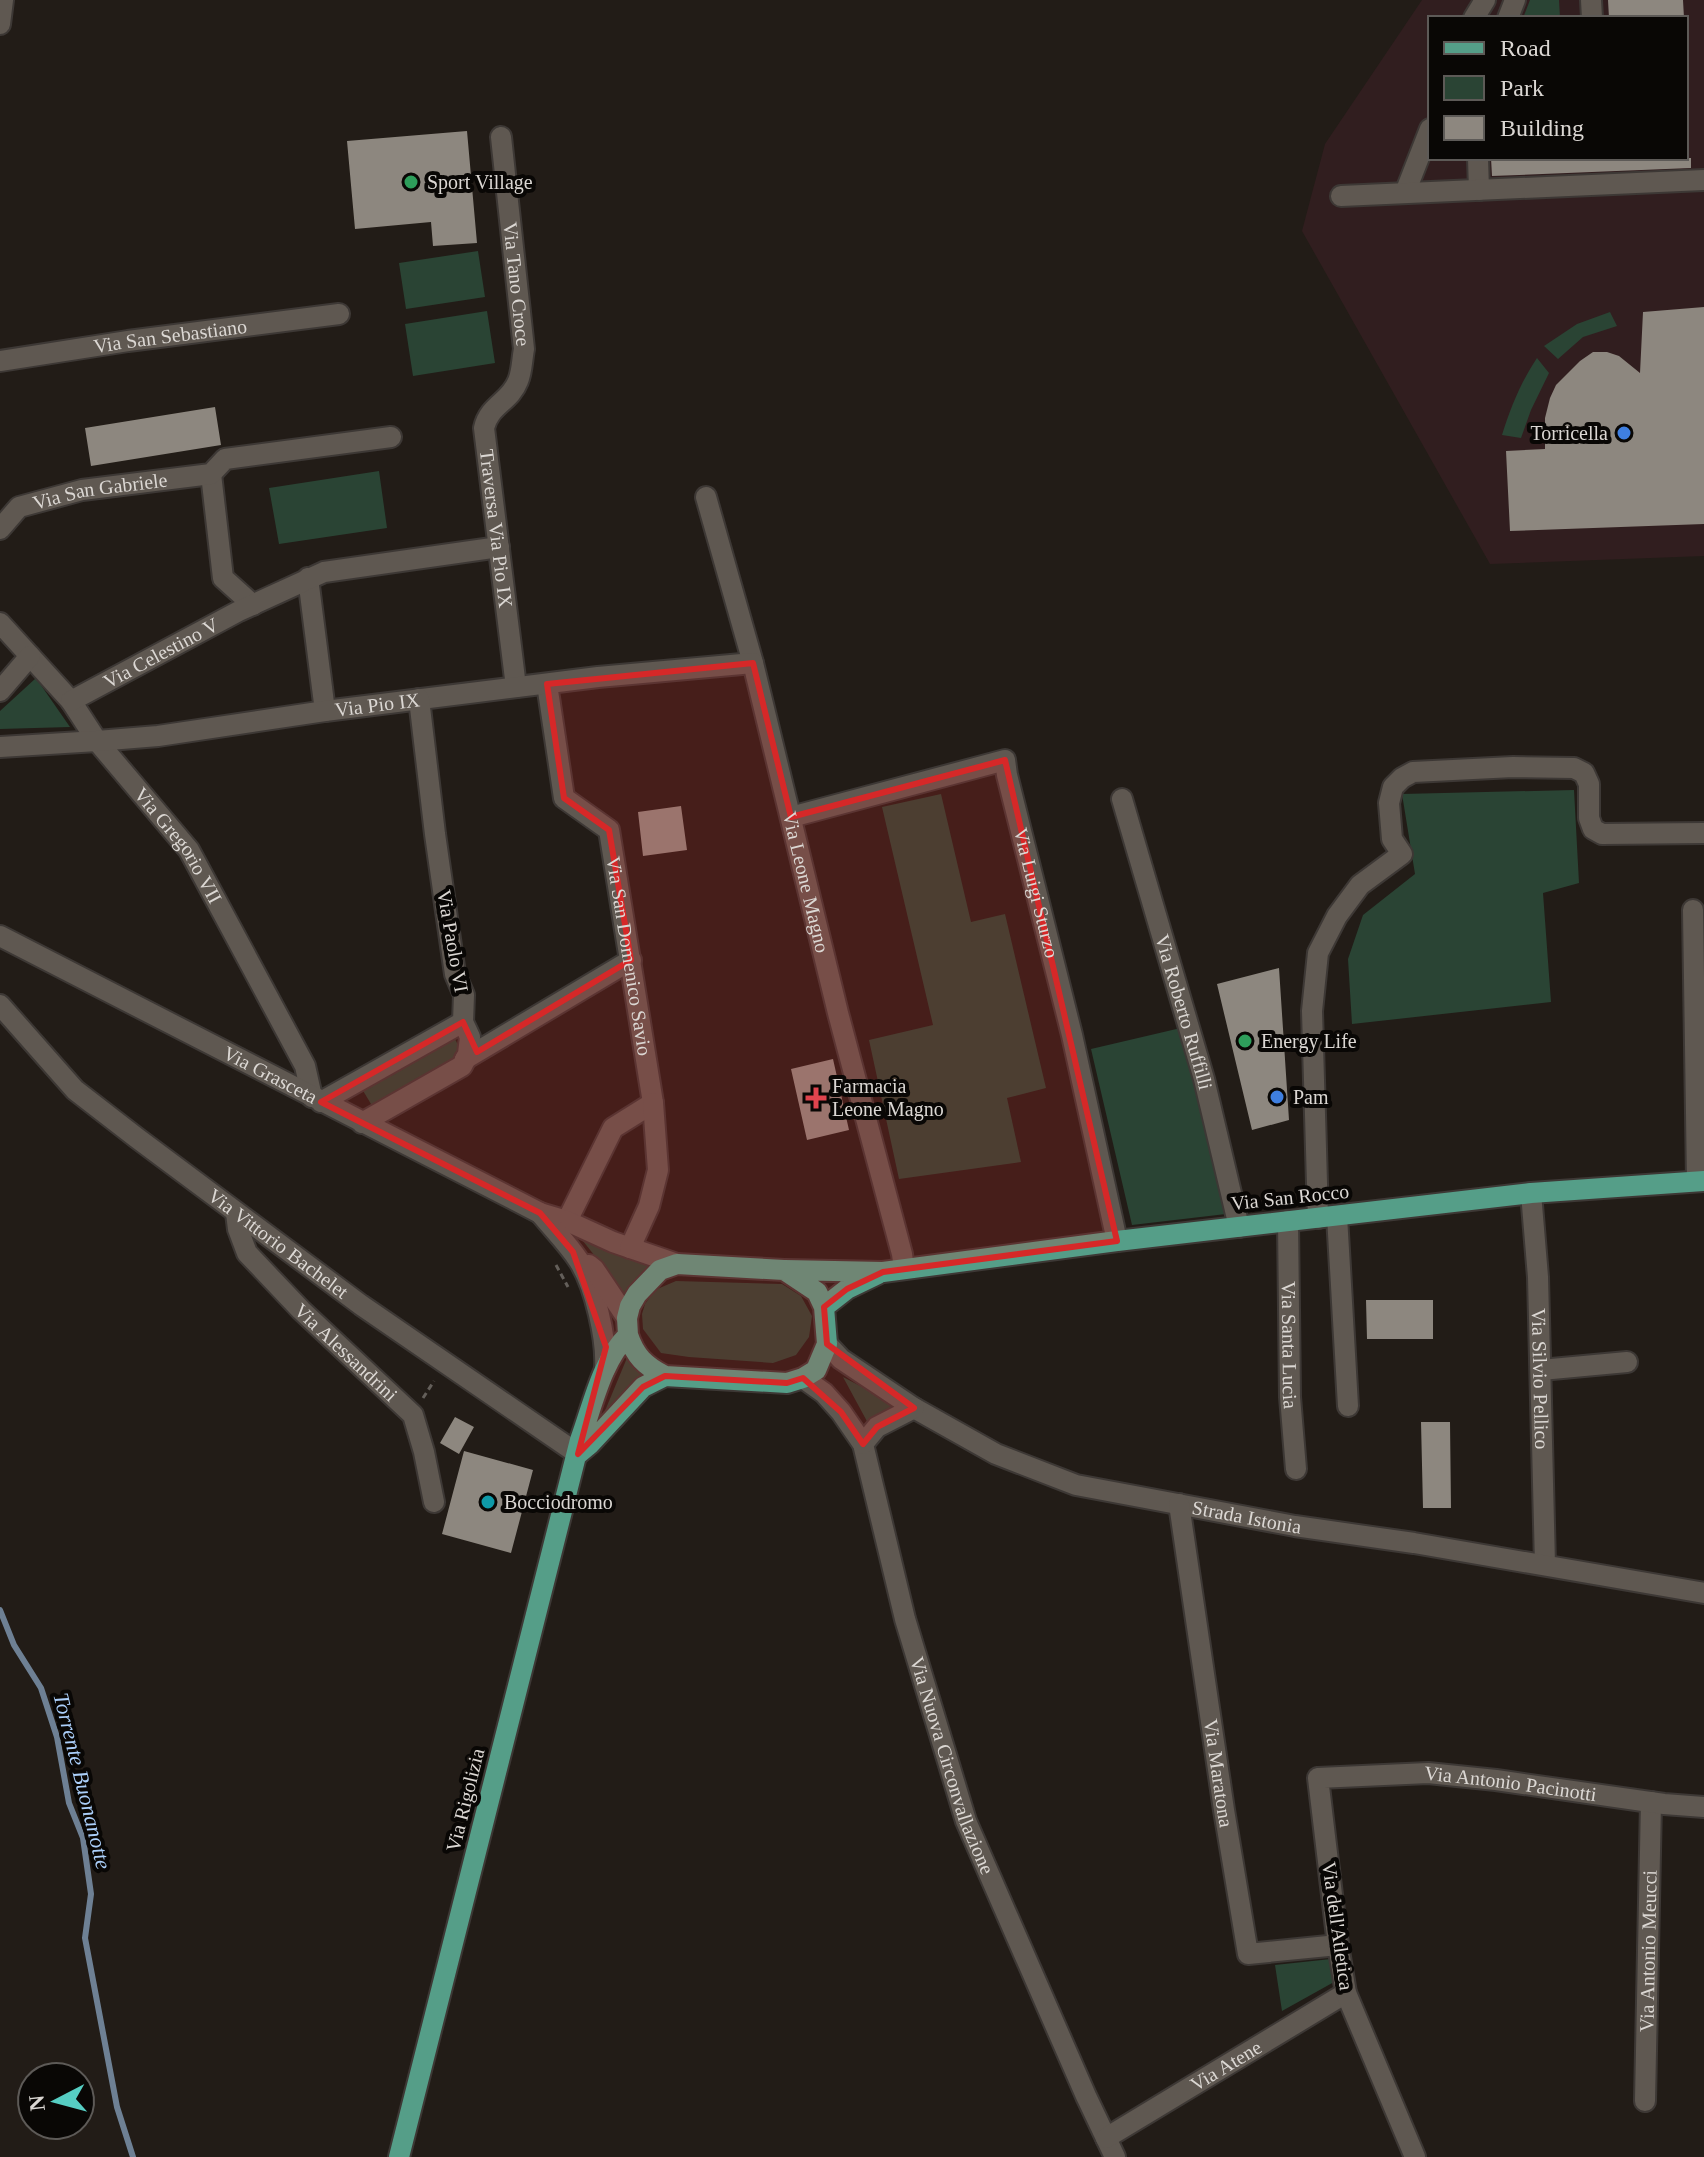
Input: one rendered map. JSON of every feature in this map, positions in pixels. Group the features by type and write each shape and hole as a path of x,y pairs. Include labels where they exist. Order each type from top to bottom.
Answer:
{"main road":[{"name":"Via San Rocco","path":"883,1272 1117,1241 1531,1193 1701,1181"},
{"path":"784,1270 817,1292 824,1307 827,1344 816,1370 803,1378 787,1383 665,1376 639,1359 632,1348 627,1327 630,1306 660,1270 677,1264 883,1272"},
{"path":"824,1307 847,1289 883,1272"},
{"name":"Via Rigolizia","path":"399,2157 580,1440 605,1369 627,1327"},
{"path":"578,1454 643,1387 665,1376"}],"street":[{"path":"0,24 3,0"},
{"path":"1405,193 1428,134"},
{"name":"Via Tano Croce","path":"501,137 524,349 518,382"},
{"path":"1478,160 1479,190"},
{"path":"1341,196 1704,180"},
{"name":"Via San Sebastiano","path":"0,361 339,314"},
{"name":"Traversa Via Pio IX","path":"516,687 484,428 486,417 518,382"},
{"name":"Via San Gabriele","path":"0,529 19,507 82,490 211,474 225,459 391,437"},
{"path":"211,474 223,578 253,605"},
{"name":"Via Leone Magno","path":"706,497 753,663 904,1269"},
{"name":"Via Celestino V","path":"71,701 253,605 324,572 499,547"},
{"path":"308,578 325,711"},
{"name":"Via Gregorio VII","path":"0,623 71,701 97,741 189,850 305,1066 316,1099"},
{"path":"0,691 30,656"},
{"name":"Via Pio IX","path":"0,747 158,736 516,687 753,663"},
{"name":"Via San Domenico Savio","path":"547,684 564,798 609,830 653,1103 658,1170 649,1206 630,1248"},
{"name":"Via Paolo VI","path":"316,1099 463,1022 464,995 455,974 419,699"},
{"name":"Via Luigi Sturzo","path":"791,817 1005,760 1072,1035 1117,1241"},
{"path":"1348,1406 1328,1217 1312,1011 1318,953 1337,916 1360,885 1402,854 1392,839 1389,803 1393,787 1413,772 1513,767 1574,768 1584,773 1589,784 1589,818 1593,829 1602,834 1704,833"},
{"name":"Via Roberto Ruffilli","path":"1122,799 1204,1079 1239,1227"},
{"path":"1693,910 1701,1181"},
{"name":"Via Grasceta","path":"0,936 540,1213"},
{"path":"465,1059 631,960"},
{"name":"Via Vittorio Bachelet","path":"0,1005 75,1090 361,1305 578,1454"},
{"path":"362,1123 462,1066 468,1054 470,1037 463,1022"},
{"path":"567,1221 613,1128 653,1103"},
{"name":"Via Silvio Pellico","path":"1531,1193 1538,1277 1545,1565"},
{"name":"Via Alessandrini","path":"236,1213 247,1253 301,1310 413,1415 434,1502"},
{"path":"540,1213 677,1264"},
{"path":"540,1213 582,1265 606,1347 605,1369"},
{"name":"Via Santa Lucia","path":"1288,1221 1290,1397 1296,1469"},
{"path":"573,1252 594,1269 627,1327"},
{"name":"Strada Istonia","path":"827,1344 841,1359 914,1408 996,1454 1076,1485 1295,1526 1414,1543 1704,1593"},
{"path":"1541,1370 1627,1362"},
{"name":"Via Nuova Circonvallazione","path":"803,1378 824,1393 863,1444 905,1619 966,1821 1110,2148"},
{"path":"863,1444 877,1427 914,1408"},
{"name":"Via Maratona","path":"1179,1504 1248,1954 1338,1945"},
{"name":"Via Antonio Pacinotti","path":"1318,1778 1428,1773 1704,1807"},
{"name":"Via dell'Atletica","path":"1318,1778 1346,1993 1415,2157"},
{"name":"Via Antonio Meucci","path":"1645,2101 1651,1802"},
{"name":"Via Atene","path":"1110,2148 1346,1993"}],"path":[{"path":"413,1415 444,1363"}],"highlighted area":[{"path":"753,663 791,817 1005,760 1117,1241 883,1272 847,1289 824,1307 827,1344 914,1408 877,1427 863,1444 841,1412 803,1378 787,1383 665,1376 643,1387 578,1454 606,1347 573,1252 540,1213 321,1102 463,1022 477,1052 631,960 609,830 564,798 547,684"}],"shaded area":[{"path":"1422,0 1704,0 1704,556 1490,564 1302,231 1325,144"}],"green space":[{"path":"1530,0 1559,0 1560,16 1524,16"},
{"path":"478,251 485,297 406,309 399,263"},
{"path":"487,311 495,363 413,376 405,324"},
{"path":"1610,312 1617,326 1583,337 1558,359 1544,346 1577,324"},
{"path":"1537,358 1549,373 1521,438 1502,435 1517,395"},
{"path":"379,471 387,528 279,544 269,488"},
{"path":"36,678 70,727 0,729 0,711"},
{"path":"1574,790 1579,883 1543,893 1551,1002 1352,1024 1348,959 1363,915 1415,874 1402,794"},
{"path":"941,794 971,922 1005,914 1046,1088 1007,1098 1021,1162 899,1179 869,1040 933,1025 882,807"},
{"path":"1185,1027 1226,1214 1132,1225 1091,1049"},
{"path":"453,1035 465,1059 374,1109 359,1084"},
{"path":"579,1236 651,1262 625,1294"},
{"path":"676,1281 782,1284 801,1296 812,1316 809,1337 796,1355 773,1363 661,1353 643,1329 642,1314 655,1290"},
{"path":"629,1353 650,1375 602,1418"},
{"path":"843,1377 897,1405 869,1425"},
{"path":"1331,1959 1334,1982 1282,2011 1275,1965"}],"building":[{"path":"1608,0 1683,0 1684,16 1609,16"},
{"name":"Sport Village","path":"467,131 477,243 433,246 431,222 355,229 347,141"},
{"path":"1691,158 1691,168 1492,176 1491,160"},
{"name":"Torricella","path":"1704,307 1704,524 1510,531 1506,451 1545,449 1545,418 1556,385 1593,352 1619,356 1640,373 1643,312"},
{"path":"215,407 221,445 91,466 85,428"},
{"path":"681,806 687,850 643,856 638,812"},
{"path":"1279,968 1289,1120 1252,1130 1217,984"},
{"path":"833,1059 849,1130 807,1140 791,1069"},
{"path":"1366,1300 1433,1300 1433,1339 1367,1339"},
{"path":"455,1417 474,1427 459,1454 440,1443"},
{"path":"1421,1422 1450,1422 1451,1508 1423,1508"},
{"name":"Bocciodromo","path":"464,1451 533,1470 511,1553 442,1534"}],"waterway":[{"name":"Torrente Buonanotte","path":"0,1610 14,1645 41,1688 57,1737 69,1803 83,1838 91,1894 85,1938 117,2107 133,2157"}],"place":[{"name":"Sport Village","path":"411,182"},
{"name":"Torricella","path":"1624,433"},
{"name":"Energy Life","path":"1245,1041"},
{"name":"Pam","path":"1277,1097"},
{"name":"Farmacia Leone Magno","path":"816,1098"},
{"name":"Bocciodromo","path":"488,1502"}]}
